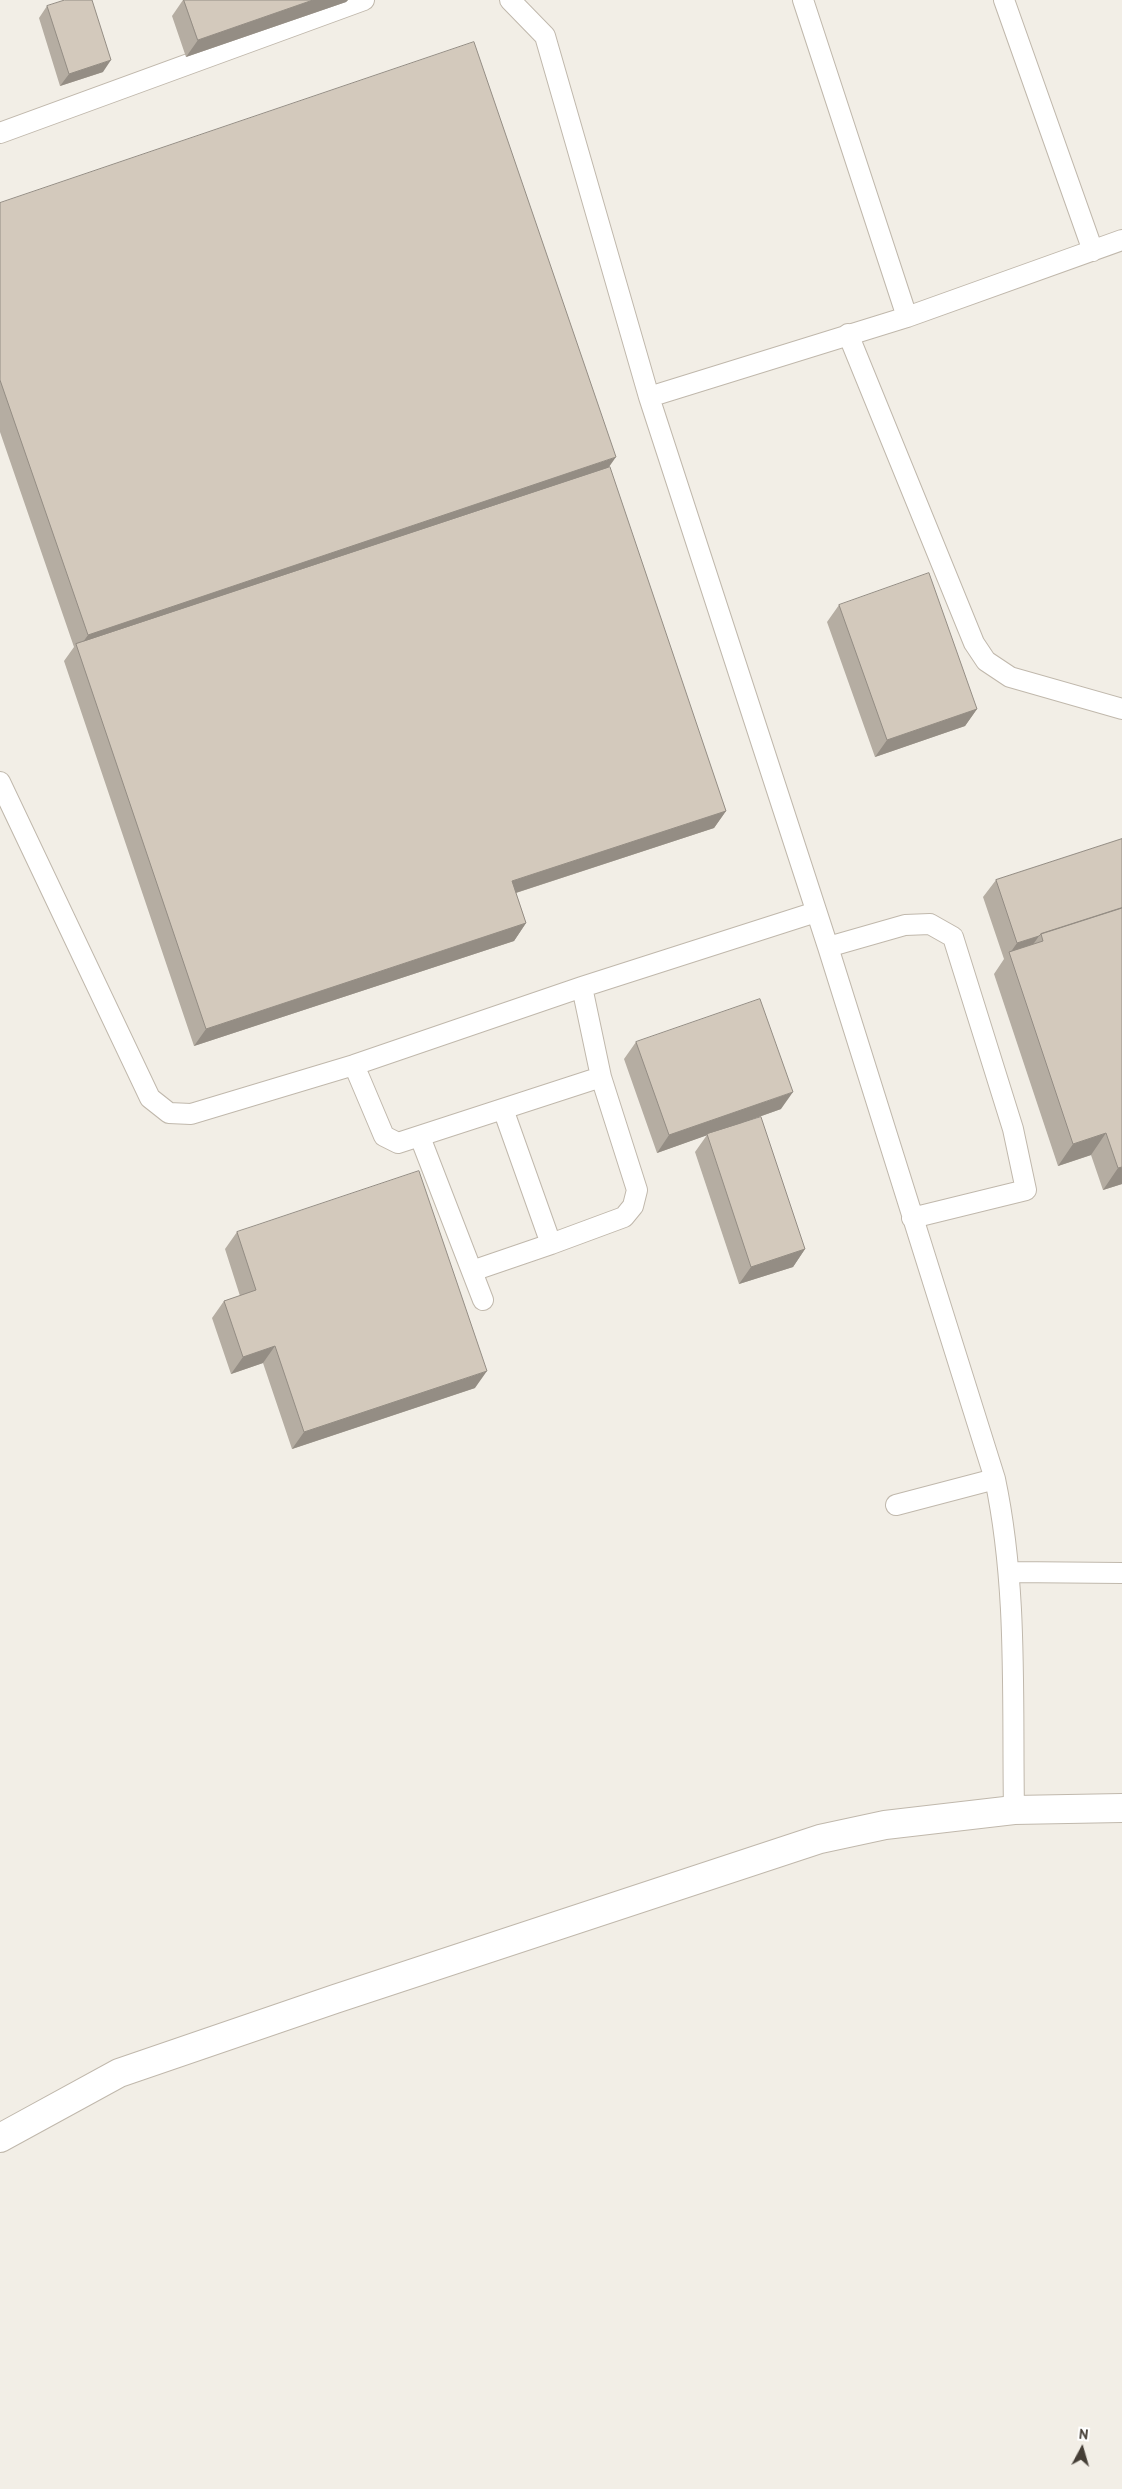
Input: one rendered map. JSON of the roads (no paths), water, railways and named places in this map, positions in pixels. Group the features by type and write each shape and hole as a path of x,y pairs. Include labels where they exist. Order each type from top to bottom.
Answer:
{"street":[{"path":"0,2138 119,2073 335,1998 811,1842 885,1825 1014,1810 1122,1808"}],"lane":[{"path":"0,133 364,0"},
{"path":"510,0 545,36 649,397 828,947 995,1479 1005,1527 1010,1572 1014,1810"},
{"path":"803,0 908,317"},
{"path":"1004,0 1093,251"},
{"path":"649,397 908,317 1122,240"},
{"path":"848,334 974,643 986,661 1010,677 1122,710"},
{"path":"0,782 150,1098 169,1112 191,1114 354,1065 582,987 816,912"},
{"path":"828,947 905,925 930,924 953,937 1013,1129 1026,1190 912,1218"},
{"path":"472,1271 624,1217 633,1206 637,1190 602,1077 582,987"},
{"path":"354,1065 384,1136 398,1143 602,1077"},
{"path":"503,1109 551,1244"},
{"path":"420,1137 483,1300"},
{"path":"896,1506 995,1479"},
{"path":"1010,1572 1122,1573"}]}
